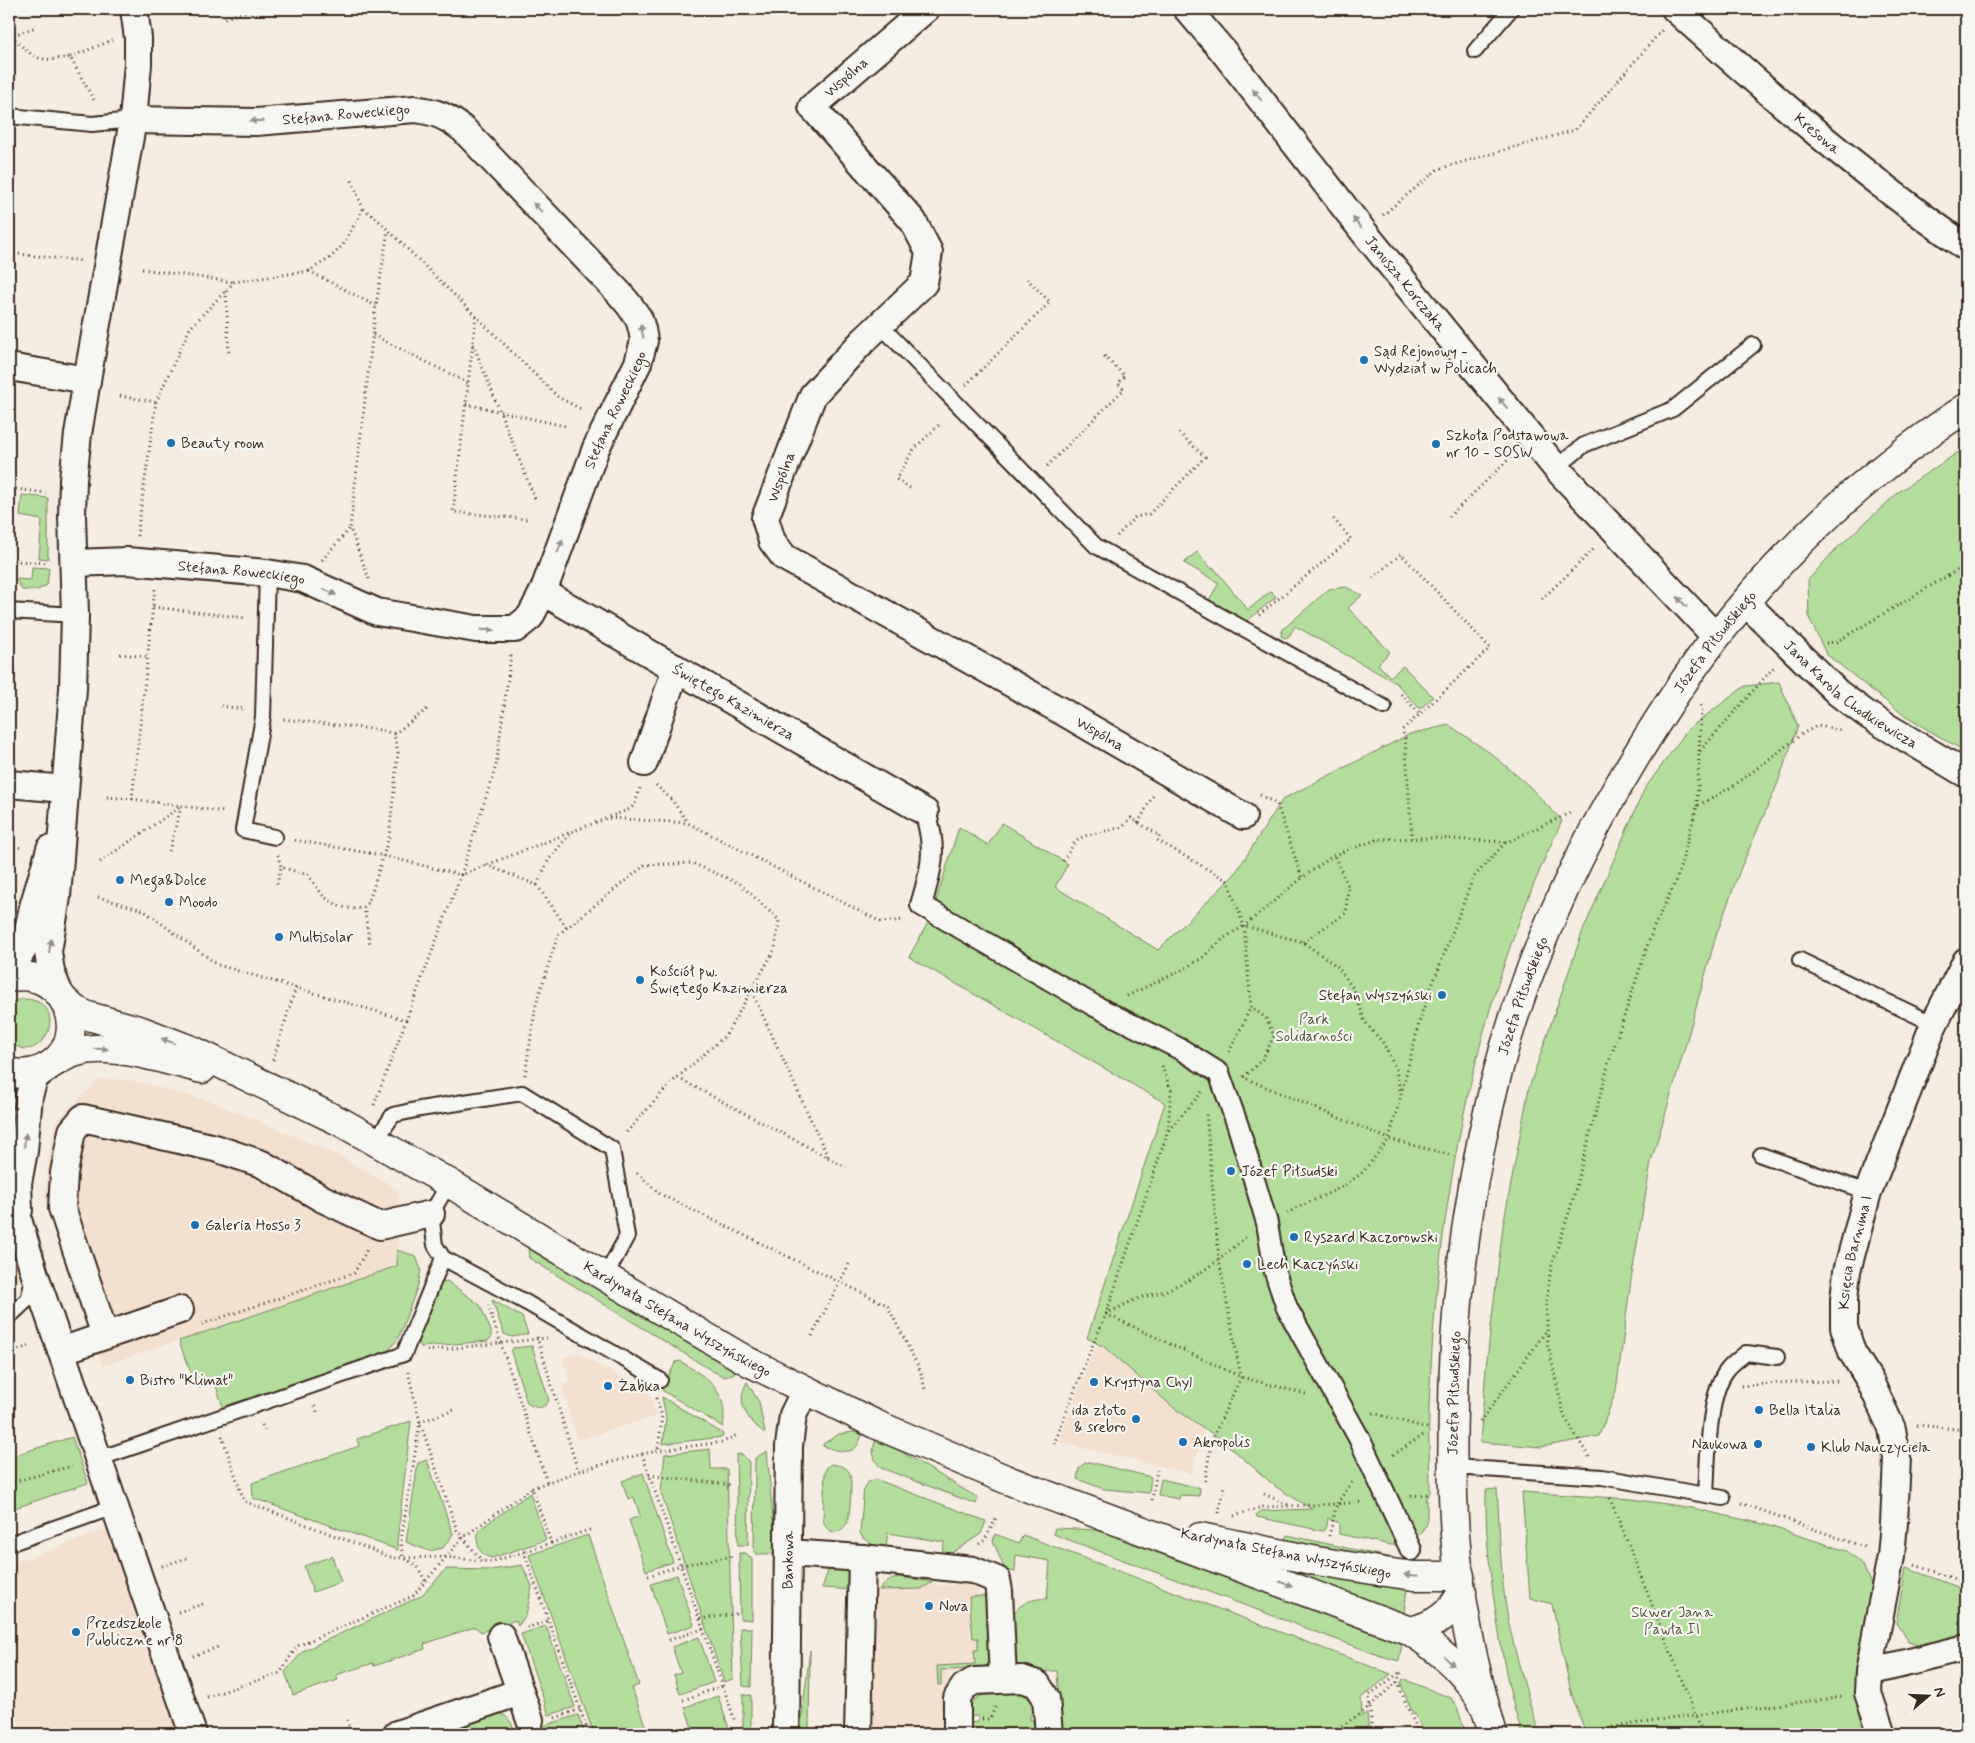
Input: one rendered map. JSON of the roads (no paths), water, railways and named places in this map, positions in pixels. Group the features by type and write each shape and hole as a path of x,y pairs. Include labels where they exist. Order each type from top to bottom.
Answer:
{"street":[{"path":"20,1223 18,1183 24,1151 29,1096 35,1077 61,1055 70,1038 71,1020 50,972 48,952 57,897 73,689 75,615 64,564 78,434 133,120 138,64 138,38 134,9"},
{"name":"Wspólna","path":"926,9 812,108 913,221 929,252 924,282 813,395 765,518 772,540 784,557 959,653 1243,816"},
{"name":"Janusza Korczaka","path":"1187,9 1223,51 1363,231 1556,468 1716,637"},
{"name":"Kresowa","path":"1669,19 1863,172 1966,247"},
{"name":"Stefana Roweckiego","path":"64,564 127,561 267,572 303,579 378,612 476,630 515,629 530,617 543,592 596,448 638,363 644,341 639,319 630,306 464,130 451,120 435,112 415,109 256,122 133,120"},
{"path":"9,367 87,380"},
{"name":"Józefa Piłsudskiego","path":"1493,1734 1474,1659 1461,1584 1455,1533 1453,1372 1464,1237 1469,1202 1489,1109 1507,1041 1530,970 1593,828 1673,697 1716,637 1745,602 1788,556 1845,500 1903,452 1966,408"},
{"name":"Świętego Kazimierza","path":"543,592 925,812"},
{"name":"Jana Karola Chodkiewicza","path":"1745,602 1838,693 1869,716 1966,774"},
{"path":"646,777 676,668"},
{"path":"9,784 64,796"},
{"path":"9,973 24,948 32,907 64,796"},
{"path":"925,812 930,827 933,847 931,871 921,905 1093,1005 1182,1050 1219,1073 1238,1126 1267,1223 1275,1272 1287,1308 1359,1438 1411,1550"},
{"name":"Księcia Barnima I","path":"1869,1683 1890,1556 1898,1458 1892,1429 1870,1380 1852,1352 1844,1328 1847,1271 1868,1192 1934,1024 1966,961"},
{"name":"Kardynała Stefana Wyszyńskiego","path":"9,978 17,976 36,978 52,986 75,1010 88,1016 142,1031 220,1063 265,1076 333,1118 376,1140 741,1357 805,1390 949,1456 1112,1520 1410,1631 1430,1645 1459,1671 1486,1707"},
{"name":"Kardynała Stefana Wyszyńskiego","path":"9,1072 30,1074 81,1050 104,1048 265,1076"},
{"path":"105,1335 62,1208 64,1173 72,1130 83,1118 215,1148 262,1164 323,1199 380,1226 431,1214"},
{"path":"9,1190 61,1351 88,1461 114,1507 193,1734"},
{"path":"61,1351 105,1335 188,1318"},
{"name":"Bankowa","path":"786,1734 789,1446 794,1416 805,1390"},
{"name":"Kardynała Stefana Wyszyńskiego","path":"1112,1520 1317,1561 1461,1584"},
{"path":"788,1553 862,1558 973,1570 996,1580 999,1592 1002,1691"},
{"path":"858,1734 862,1558"},
{"path":"1410,1631 1432,1624 1447,1614 1455,1604 1461,1584"},
{"path":"501,1636 530,1720"},
{"path":"1882,1734 1869,1683 1966,1648"},
{"path":"1002,1691 1022,1679 1037,1684 1046,1698 1049,1734"},
{"path":"957,1727 957,1698 964,1687 974,1681 1002,1691"},
{"path":"398,1734 520,1692"}],"lane":[{"path":"1475,51 1510,9"},
{"path":"9,116 92,124 133,120"},
{"path":"880,325 1096,546 1384,707"},
{"path":"1556,468 1584,445 1674,409 1753,345"},
{"path":"267,572 263,717 242,830 275,837"},
{"path":"9,611 75,615"},
{"path":"1800,960 1934,1024"},
{"path":"376,1140 393,1115 522,1093 612,1149 627,1236 605,1277"},
{"path":"1761,1155 1868,1192"},
{"path":"449,1183 431,1214 435,1245 443,1258 527,1303 583,1336 657,1385"},
{"path":"88,1461 404,1354 443,1258"},
{"path":"9,1317 28,1299 35,1275"},
{"path":"1706,1495 1712,1417 1718,1388 1727,1369 1746,1353 1777,1357"},
{"path":"1453,1467 1602,1477 1723,1498"},
{"path":"9,1544 114,1507"}],"place":[{"name":"Sąd Rejonowy - Wydział w Policach","path":"1364,360"},
{"name":"Beauty room","path":"171,443"},
{"name":"Szkoła Podstawowa nr 10 - SOSW","path":"1436,444"},
{"name":"Mega&Dolce","path":"120,880"},
{"name":"Moodo","path":"169,902"},
{"name":"Multisolar","path":"279,937"},
{"name":"Kościół pw. Świętego Kazimierza","path":"640,980"},
{"name":"Stefan Wyszyński","path":"1442,995"},
{"name":"Józef Piłsudski","path":"1231,1171"},
{"name":"Galeria Hosso 3","path":"195,1225"},
{"name":"Ryszard Kaczorowski","path":"1294,1237"},
{"name":"Lech Kaczyński","path":"1247,1264"},
{"name":"Bistro \"Klimat\"","path":"130,1380"},
{"name":"Krystyna Chyl","path":"1094,1382"},
{"name":"Żabka","path":"608,1386"},
{"name":"Bella Italia","path":"1759,1410"},
{"name":"ida złoto & srebro","path":"1136,1419"},
{"name":"Akropolis","path":"1183,1442"},
{"name":"Naukowa","path":"1758,1444"},
{"name":"Klub Nauczyciela","path":"1811,1447"},
{"name":"Nova","path":"929,1606"},
{"name":"Przedszkole Publiczne nr 8","path":"76,1632"}],"park label":[{"name":"Park Solidarności","path":"1314,1028"},
{"name":"Skwer Jana Pawła II","path":"1672,1620"}]}
